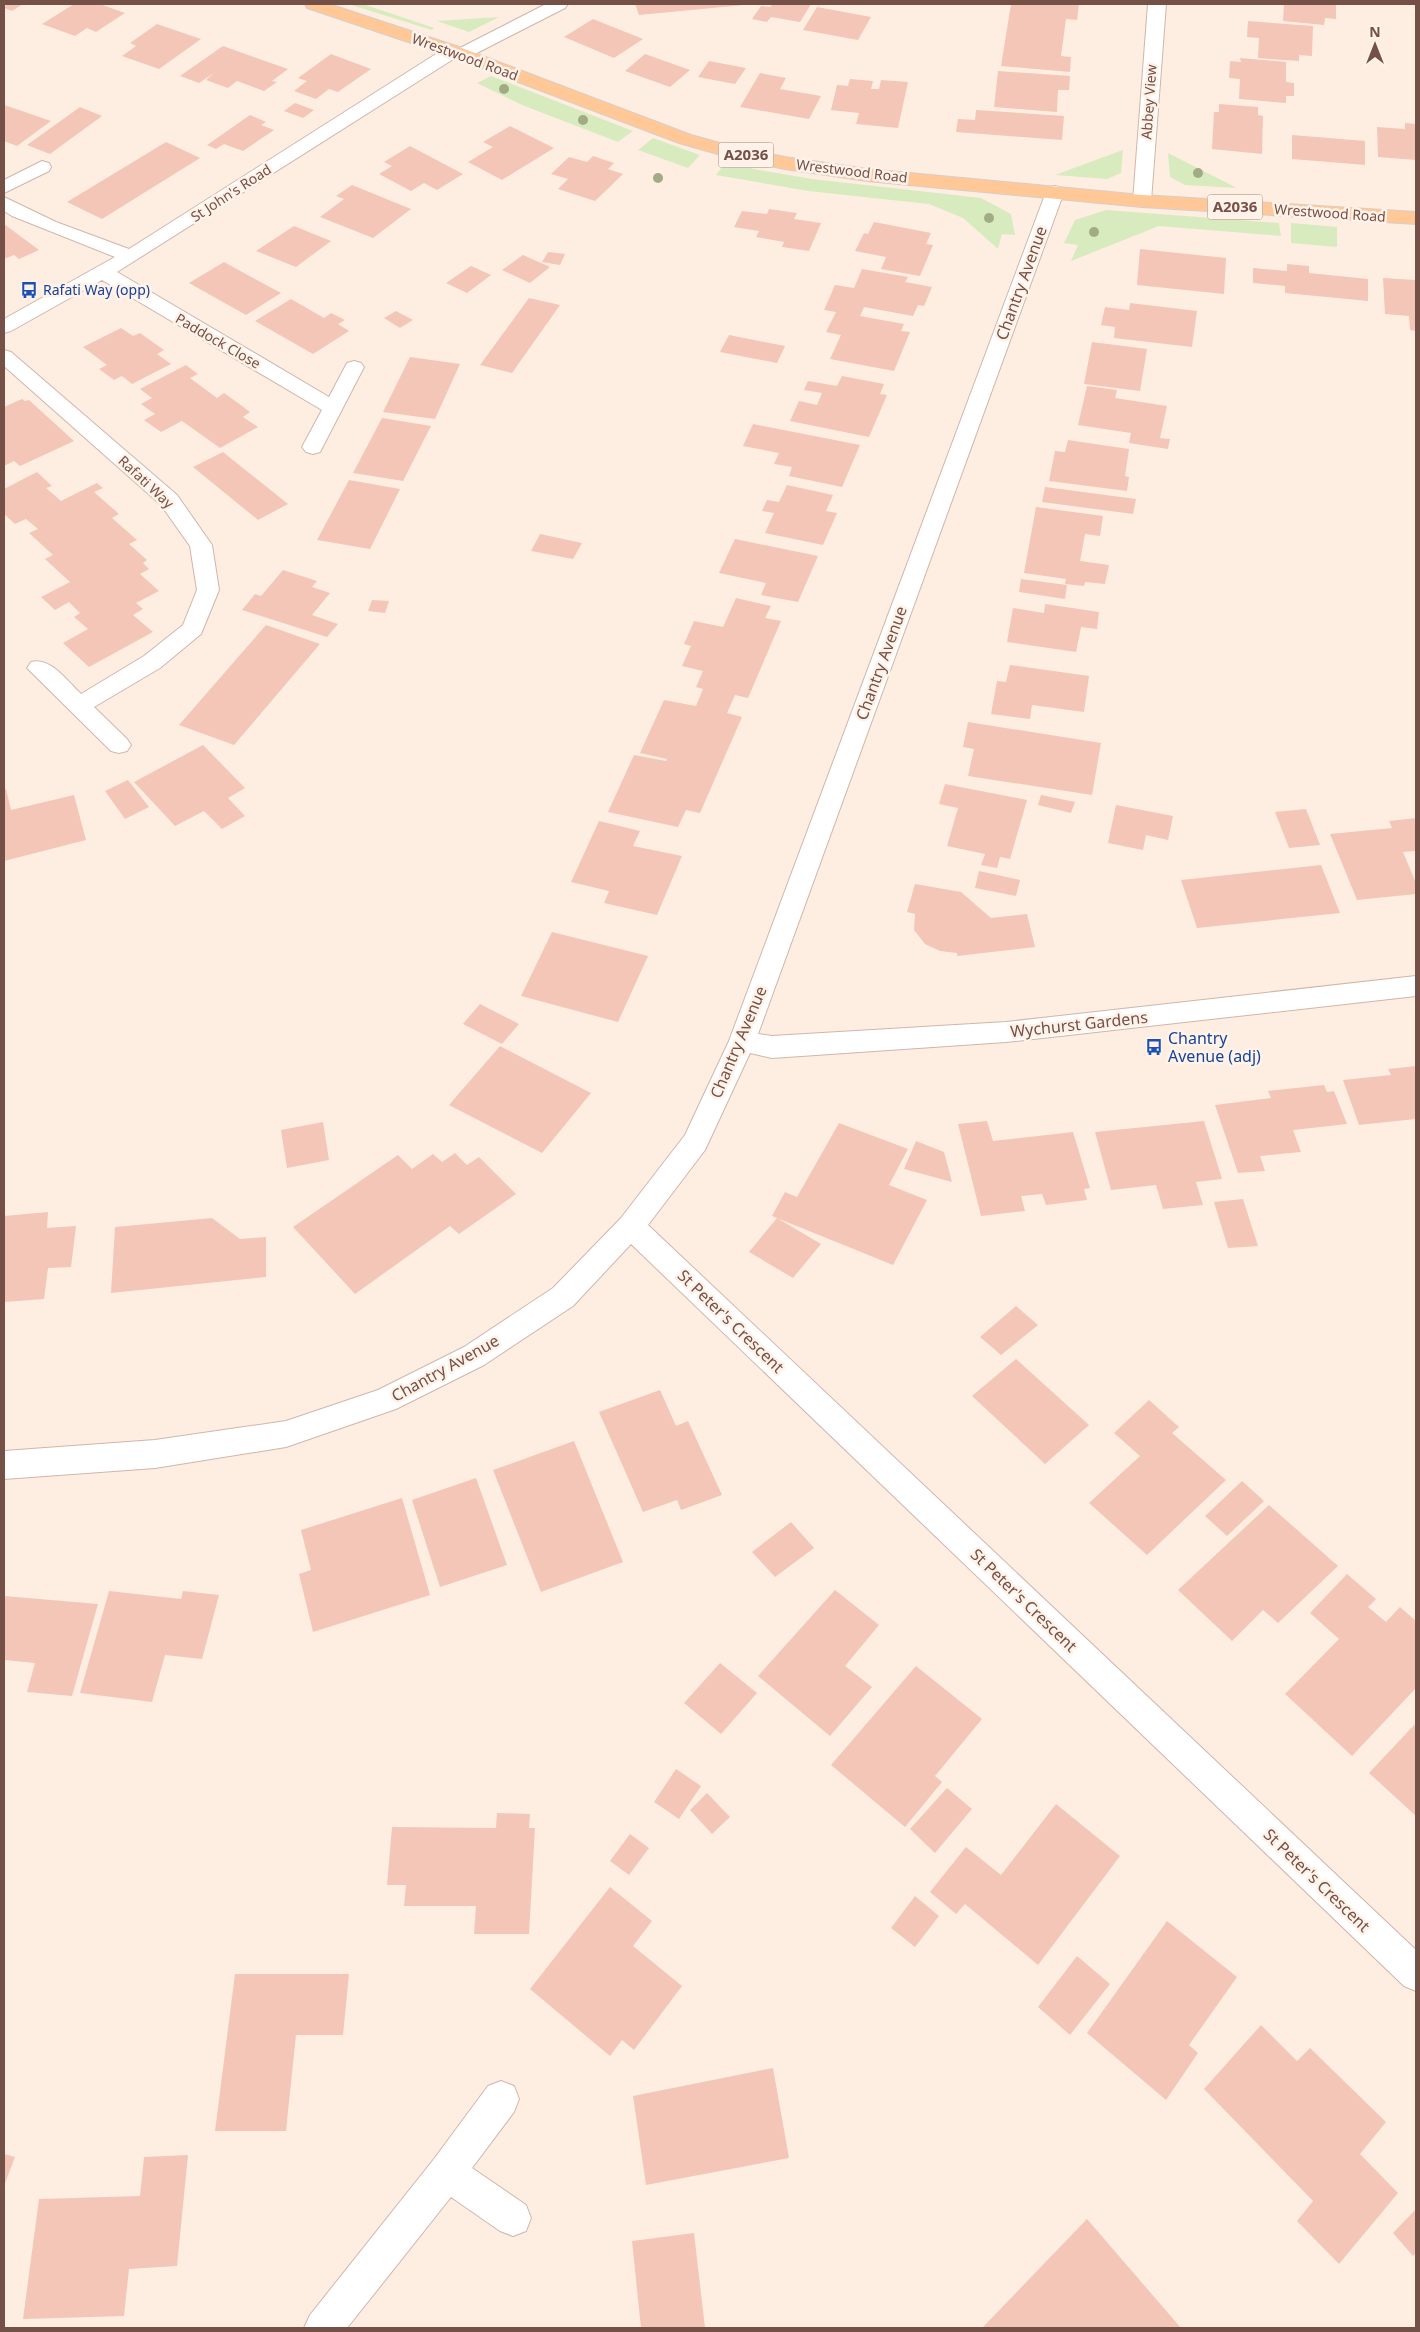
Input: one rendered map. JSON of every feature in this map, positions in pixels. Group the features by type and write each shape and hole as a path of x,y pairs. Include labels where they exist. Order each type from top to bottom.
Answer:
{"main road":[{"name":"Wrestwood Road","path":"313,4 457,52 653,127 735,153 785,163 867,175 1142,201 1416,218"}],"street":[{"name":"St John's Road","path":"4,327 130,258 457,52 559,4"},
{"name":"Abbey View","path":"1142,201 1157,4"},
{"path":"4,187 42,167"},
{"name":"Chantry Avenue","path":"4,1465 155,1454 286,1434 386,1400 474,1356 563,1297 631,1226 695,1142 742,1041 1055,192"},
{"path":"4,203 17,212 106,245 130,258"},
{"name":"Paddock Close","path":"104,273 333,408"},
{"name":"Rafati Way","path":"4,356 169,500 201,545 208,590 193,629 152,662 79,706"},
{"path":"313,447 354,367"},
{"path":"39,668 119,746"},
{"name":"Wychurst Gardens","path":"742,1041 772,1047 1006,1032 1416,986"},
{"name":"St Peter's Crescent","path":"631,1226 1416,1974"},
{"path":"324,2328 447,2172 501,2098"},
{"path":"447,2172 513,2218"}],"green space":[{"path":"348,4 363,4 434,28 432,30"},
{"path":"499,17 469,32 437,21"},
{"path":"491,76 633,131 618,142 522,105 477,83"},
{"path":"653,138 700,155 688,168 638,150"},
{"path":"1123,150 1121,173 1107,179 1055,175"},
{"path":"1168,153 1237,188 1185,185 1170,177"},
{"path":"726,162 812,179 981,198 1011,214 1015,235 1002,234 998,249 963,218 929,204 808,191 716,175"},
{"path":"1106,210 1279,223 1281,236 1159,226 1071,261 1078,245 1064,243 1075,220"},
{"path":"1291,223 1337,227 1337,247 1291,243"}],"building":[{"path":"7,4 23,4 12,11 4,8"},
{"path":"74,4 100,4 125,13 96,32 87,28 75,36 42,24"},
{"path":"635,4 744,4 744,5 639,15"},
{"path":"773,4 811,4 800,22 771,17 767,22 752,19 761,6 770,7"},
{"path":"1011,4 1079,4 1077,20 1066,19 1061,56 1071,57 1070,72 1001,66"},
{"path":"1284,4 1336,4 1336,19 1325,18 1324,25 1283,21"},
{"path":"817,7 871,17 858,40 803,30"},
{"path":"593,19 643,39 614,58 564,37"},
{"path":"1248,21 1313,26 1312,56 1299,55 1299,61 1258,58 1259,38 1247,37"},
{"path":"157,24 201,39 159,69 122,56 136,46 130,43"},
{"path":"223,46 288,69 272,81 277,82 264,91 237,81 228,88 206,80 214,73 199,83 180,76"},
{"path":"331,54 371,69 338,92 329,89 316,99 294,91 307,81 298,78"},
{"path":"645,54 690,70 670,87 625,71"},
{"path":"1240,58 1286,62 1286,82 1294,83 1294,96 1286,96 1286,103 1239,99 1240,79 1229,78 1230,61 1241,62"},
{"path":"709,61 746,68 735,84 698,77"},
{"path":"998,71 1070,76 1069,90 1058,90 1057,112 994,107"},
{"path":"760,73 786,78 780,89 821,96 809,119 740,107"},
{"path":"850,79 873,81 871,89 879,89 881,80 908,82 898,128 856,124 859,113 831,110 837,85 848,86"},
{"path":"295,103 314,110 303,118 284,111"},
{"path":"1219,104 1258,107 1258,115 1263,116 1262,154 1212,149 1214,112 1219,112"},
{"path":"4,105 51,121 17,146 4,141"},
{"path":"80,107 102,116 50,154 27,145"},
{"path":"976,110 1064,116 1062,140 956,132 958,119 975,120"},
{"path":"250,115 266,122 261,125 274,130 243,151 224,144 216,149 207,145"},
{"path":"1405,123 1416,124 1416,160 1378,157 1377,127 1405,129"},
{"path":"510,126 554,148 502,180 468,162 493,147 483,142"},
{"path":"1292,135 1365,141 1365,165 1292,159"},
{"path":"166,142 200,158 102,219 67,202"},
{"path":"410,146 463,174 437,190 424,183 411,191 379,174 392,166 384,162"},
{"path":"593,156 614,163 608,169 623,174 595,201 558,189 568,179 551,174 569,157 587,162"},
{"path":"352,185 411,209 373,238 320,217 344,199 336,196"},
{"path":"769,209 797,213 794,219 821,223 809,251 782,247 784,242 756,237 759,231 734,227 742,211 767,214"},
{"path":"874,222 931,233 926,244 933,245 920,276 881,269 886,257 855,251 864,233 868,234"},
{"path":"4,224 39,250 19,259 14,255 4,259"},
{"path":"294,226 331,241 296,267 256,251"},
{"path":"1140,249 1226,258 1224,294 1137,285"},
{"path":"548,252 565,254 560,265 542,262"},
{"path":"523,255 550,267 530,283 502,270"},
{"path":"224,262 281,293 246,315 189,283"},
{"path":"1287,264 1309,266 1309,273 1368,279 1368,301 1285,293 1285,286 1253,283 1253,268 1287,271"},
{"path":"471,266 491,275 467,293 446,283"},
{"path":"862,269 908,277 905,282 932,287 924,306 918,305 913,316 864,307 860,316 904,324 901,331 910,332 894,371 830,359 841,335 826,332 836,312 824,310 835,285 854,288"},
{"path":"1383,278 1415,280 1416,331 1410,330 1409,316 1385,314"},
{"path":"529,298 560,305 512,373 480,365"},
{"path":"291,299 324,318 331,313 345,320 338,324 349,331 313,354 255,321"},
{"path":"1130,303 1197,311 1192,347 1114,338 1115,327 1101,325 1105,307 1129,310"},
{"path":"396,311 413,320 400,328 384,318"},
{"path":"121,328 133,336 140,333 164,350 157,354 171,364 132,384 122,376 114,380 99,369 107,365 83,347"},
{"path":"729,335 785,346 777,363 720,352"},
{"path":"1092,342 1147,349 1140,391 1084,384"},
{"path":"410,357 460,364 435,419 383,412"},
{"path":"186,365 198,374 190,378 217,398 224,393 238,403 250,412 243,417 258,427 220,448 182,421 161,432 144,420 155,414 141,404 152,398 140,389"},
{"path":"842,376 884,384 880,394 887,395 869,437 790,421 799,401 817,405 822,393 804,390 808,381 837,386"},
{"path":"1087,386 1117,390 1115,398 1167,406 1160,438 1170,439 1168,449 1129,443 1131,433 1078,425"},
{"path":"22,399 25,401 29,400 74,441 20,466 14,461 4,466 4,407"},
{"path":"382,418 431,426 403,481 353,473"},
{"path":"753,424 860,445 842,487 789,476 792,467 774,464 779,453 743,446"},
{"path":"1068,440 1129,449 1125,476 1129,477 1127,491 1049,481 1055,451 1065,452"},
{"path":"223,452 288,504 258,520 193,467"},
{"path":"37,472 52,486 46,488 61,501 97,483 103,488 94,492 119,514 112,518 137,540 129,544 147,560 143,563 149,569 140,574 159,591 136,603 143,609 133,615 153,632 89,667 63,643 88,629 74,617 80,613 69,602 55,610 41,597 70,582 45,559 53,555 29,533 38,529 26,519 15,524 4,514 4,489"},
{"path":"349,480 400,489 370,549 317,540"},
{"path":"787,485 833,495 826,511 837,513 823,545 765,533 774,513 762,511 767,500 779,502"},
{"path":"1045,487 1136,499 1133,514 1042,502"},
{"path":"1036,507 1103,516 1100,536 1085,534 1080,561 1109,565 1105,584 1085,582 1084,586 1065,584 1066,579 1024,573"},
{"path":"540,534 582,543 573,559 531,551"},
{"path":"735,539 818,556 798,602 761,595 766,583 719,573"},
{"path":"283,570 317,581 312,587 330,593 312,615 338,624 327,637 242,610 255,594 261,596"},
{"path":"1021,579 1067,585 1065,599 1019,592"},
{"path":"736,598 771,606 765,618 781,621 748,698 735,695 727,713 742,717 700,813 686,810 678,827 608,812 634,755 666,761 667,759 640,753 664,700 696,706 703,689 696,687 703,671 682,666 691,646 684,644 694,621 723,627"},
{"path":"372,600 389,601 385,613 368,611"},
{"path":"1045,604 1099,612 1097,629 1081,627 1076,652 1007,642 1013,608 1044,613"},
{"path":"266,625 320,644 234,745 179,725"},
{"path":"1010,665 1089,676 1084,712 1032,705 1030,719 991,714 997,681 1006,682"},
{"path":"968,722 1101,743 1092,795 968,776 974,749 963,747"},
{"path":"203,745 245,788 228,798 245,816 222,829 204,811 175,826 134,782"},
{"path":"128,780 149,807 125,819 105,791"},
{"path":"945,784 1027,800 1010,859 1000,857 997,868 981,865 985,854 947,846 958,808 939,804"},
{"path":"4,789 6,789 11,810 74,795 86,840 4,861"},
{"path":"1041,795 1075,802 1071,813 1038,805"},
{"path":"1116,805 1173,816 1168,840 1146,835 1143,850 1108,843"},
{"path":"1306,809 1320,845 1289,848 1275,812"},
{"path":"1416,818 1416,851 1403,852 1416,883 1416,894 1357,900 1330,834 1392,828 1389,821"},
{"path":"599,821 640,831 633,846 682,856 657,915 604,903 609,891 571,882"},
{"path":"1321,865 1340,913 1197,928 1181,880"},
{"path":"979,871 1020,880 1016,896 975,888"},
{"path":"915,884 961,892 991,918 1027,914 1035,947 957,956 957,953 940,951 925,944 914,930 915,914 907,912"},
{"path":"552,932 648,956 618,1022 521,996"},
{"path":"480,1004 519,1024 502,1044 463,1024"},
{"path":"500,1046 591,1093 542,1153 449,1105"},
{"path":"1416,1066 1416,1119 1359,1125 1343,1080 1391,1075 1388,1069"},
{"path":"1324,1085 1327,1092 1334,1091 1347,1124 1293,1130 1301,1152 1260,1156 1265,1171 1238,1173 1215,1105 1271,1098 1268,1091"},
{"path":"987,1121 993,1141 1073,1132 1090,1188 1084,1189 1087,1200 1046,1205 1042,1194 1021,1196 1025,1211 981,1216 958,1124"},
{"path":"1204,1121 1222,1179 1196,1182 1203,1205 1163,1209 1156,1185 1111,1190 1095,1132"},
{"path":"323,1122 329,1160 287,1168 281,1130"},
{"path":"839,1123 908,1149 889,1185 927,1200 893,1265 772,1216 785,1192 797,1197"},
{"path":"916,1141 944,1152 952,1182 904,1169"},
{"path":"455,1153 467,1165 479,1157 516,1194 459,1234 450,1226 355,1294 293,1227 398,1155 412,1169 433,1154 442,1162"},
{"path":"1243,1199 1258,1246 1228,1248 1214,1202"},
{"path":"48,1212 47,1228 76,1226 71,1267 48,1268 44,1299 4,1302 4,1216"},
{"path":"212,1218 240,1239 266,1237 266,1277 111,1293 115,1227"},
{"path":"777,1218 821,1244 793,1278 749,1252"},
{"path":"1016,1306 1038,1325 1001,1355 980,1337"},
{"path":"1016,1359 1089,1425 1045,1464 972,1396"},
{"path":"660,1390 676,1426 688,1421 722,1495 681,1510 677,1500 643,1512 599,1412"},
{"path":"1149,1400 1179,1427 1172,1433 1226,1480 1147,1555 1089,1503 1140,1456 1114,1433"},
{"path":"574,1441 623,1562 541,1592 493,1470"},
{"path":"476,1478 507,1565 440,1587 412,1500"},
{"path":"1242,1481 1264,1501 1227,1536 1205,1516"},
{"path":"402,1498 430,1595 313,1632 299,1574 311,1570 301,1530"},
{"path":"1269,1505 1338,1566 1278,1623 1263,1610 1232,1641 1178,1590"},
{"path":"791,1522 814,1548 775,1577 752,1552"},
{"path":"1347,1574 1376,1599 1368,1607 1386,1622 1400,1607 1416,1621 1416,1688 1352,1756 1285,1694 1339,1639 1310,1613"},
{"path":"835,1590 879,1625 845,1666 872,1687 830,1736 758,1676"},
{"path":"109,1591 181,1599 183,1591 219,1595 202,1659 165,1655 152,1702 80,1693"},
{"path":"4,1596 98,1604 72,1696 27,1692 35,1663 4,1660"},
{"path":"720,1663 757,1693 721,1734 684,1703"},
{"path":"916,1666 982,1719 935,1776 942,1782 905,1827 831,1765"},
{"path":"1416,1723 1416,1816 1369,1773"},
{"path":"676,1769 701,1786 679,1819 654,1802"},
{"path":"947,1788 972,1809 935,1853 910,1829"},
{"path":"707,1793 730,1817 712,1834 690,1810"},
{"path":"1056,1804 1120,1856 1038,1965 965,1904 956,1914 930,1892 966,1847 1001,1875"},
{"path":"497,1813 530,1814 529,1828 535,1828 529,1934 474,1934 476,1906 404,1906 406,1885 387,1885 392,1827 496,1828"},
{"path":"630,1834 649,1848 629,1875 610,1861"},
{"path":"610,1887 652,1921 633,1946 682,1986 634,2050 622,2040 610,2056 530,1989"},
{"path":"915,1896 939,1916 915,1947 891,1928"},
{"path":"1167,1921 1237,1977 1189,2045 1198,2053 1166,2100 1087,2033"},
{"path":"1077,1956 1110,1984 1070,2035 1038,2007"},
{"path":"235,1974 349,1974 343,2035 296,2035 286,2131 215,2131"},
{"path":"1261,2025 1297,2061 1310,2048 1386,2122 1360,2154 1398,2193 1339,2264 1297,2221 1313,2201 1204,2089"},
{"path":"773,2068 789,2158 646,2185 633,2096"},
{"path":"4,2154 15,2157 4,2186"},
{"path":"188,2155 177,2266 129,2269 124,2316 23,2319 39,2199 140,2196 144,2157"},
{"path":"1416,2209 1416,2253 1413,2256 1393,2233"},
{"path":"1087,2219 1181,2328 982,2328"},
{"path":"694,2233 705,2328 641,2328 632,2241"}],"place":[{"name":"Rafati Way (opp)","path":"29,290"},
{"name":"Chantry Avenue (adj)","path":"1154,1047"}]}
